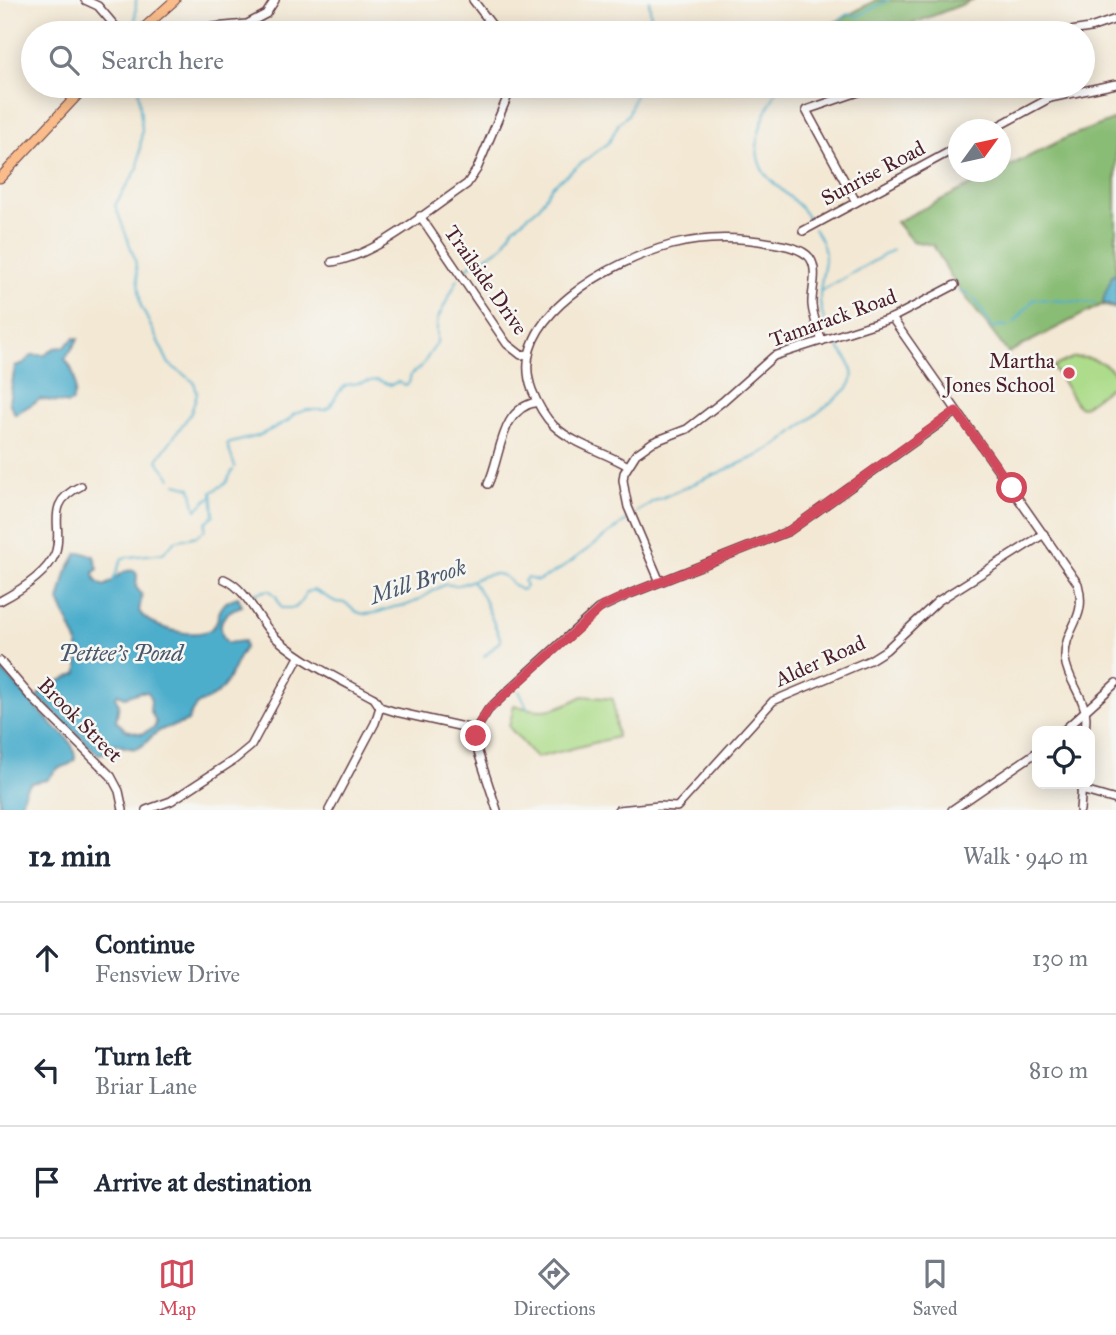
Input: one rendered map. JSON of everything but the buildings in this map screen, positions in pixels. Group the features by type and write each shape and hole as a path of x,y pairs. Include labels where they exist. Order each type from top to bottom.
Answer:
{"main road":[{"path":"152,21 175,0"},
{"path":"0,178 75,98"}],"street":[{"path":"85,0 98,6 111,21"},
{"path":"253,21 266,15 275,0"},
{"path":"473,0 489,21"},
{"path":"1095,26 1116,19"},
{"path":"1095,89 1116,84"},
{"path":"332,262 349,259 369,250 472,178 507,98"},
{"path":"841,98 806,110 856,202"},
{"path":"1011,119 1051,98"},
{"name":"Sunrise Road","path":"803,231 948,152"},
{"name":"Trailside Drive","path":"420,216 507,344 521,355 529,354"},
{"path":"660,582 628,507 622,480 628,466 568,436 546,417 537,402 529,381 529,354 541,325 591,281 618,265 652,251 715,239 757,240 779,244 808,257 814,270 812,304 822,341"},
{"name":"Tamarack Road","path":"628,466 645,446 687,429 722,402 769,359 892,318 955,285"},
{"path":"892,318 1075,577 1082,608 1067,644 1065,662 1086,712 1085,726"},
{"path":"488,484 495,469 502,435 515,413 527,404 537,402"},
{"path":"497,810 478,752 477,730 488,710 598,609 624,596 789,531 956,411"},
{"path":"0,601 30,582 51,560 56,548 58,509 65,496 80,486"},
{"name":"Alder Road","path":"618,810 659,806 679,808 773,701 870,660 886,650 938,601 1044,534"},
{"path":"224,579 237,585 268,630 299,657 374,698 380,707 477,730"},
{"path":"146,810 172,801 251,746 299,657"},
{"name":"Brook Street","path":"0,660 30,696 111,776 119,791 123,810"},
{"path":"1069,726 1116,683"},
{"path":"328,810 375,723 380,707"},
{"path":"952,810 1032,754"},
{"path":"1080,810 1081,789"},
{"path":"1086,789 1116,800"}],"green space":[{"path":"876,0 974,0 919,21 838,21"},
{"path":"1116,119 1116,309 1101,305 1008,353 953,280 933,245 912,241 896,222 977,182 1011,182 1011,165 1070,136"},
{"path":"1072,358 1091,359 1102,363 1116,374 1116,383 1083,407 1078,406 1053,367"},
{"path":"583,696 613,699 617,737 536,758 509,727 514,705 549,710"}],"water":[{"path":"1116,273 1116,308 1103,303 1112,275"},
{"path":"74,338 78,339 65,359 75,379 72,402 68,404 41,399 15,414 9,402 15,366 24,363 32,355 45,355 54,348 64,347"},
{"name":"Pettee's Pond","path":"77,553 94,556 98,569 94,572 95,577 104,586 125,571 135,571 136,587 142,595 139,611 152,623 183,633 211,629 215,626 224,604 238,597 242,606 225,616 221,630 227,643 244,641 245,648 223,687 214,696 197,705 188,721 161,730 139,748 116,744 105,753 98,754 37,696 48,686 78,673 78,644 59,601 66,573","holes":["148,692 155,727 142,734 126,730 116,721 119,704 115,697 118,694 125,697"]},
{"path":"0,668 66,737 75,754 75,759 70,764 57,769 47,780 31,783 15,810 0,810"}],"waterway":[{"path":"135,21 136,0"},
{"path":"649,0 652,21"},
{"name":"Mill Brook","path":"840,21 848,14 858,16 888,0"},
{"path":"139,98 142,129 138,168 115,205 135,259 141,306 169,364 194,382 197,393 191,413 157,460 171,478"},
{"path":"465,271 474,261 481,261 503,246 513,228 539,207 552,186 609,142 619,123 628,115 634,98"},
{"name":"Mill Brook","path":"773,98 758,137 758,158 766,176 799,206 810,222"},
{"name":"Mill Brook","path":"814,229 824,248 820,299 828,332"},
{"path":"821,291 893,250"},
{"path":"235,467 227,444 258,436 288,421 294,414 307,410 325,410 346,385 377,380 391,385 397,382 406,385 409,383 411,374 421,367 437,343 437,320 458,279"},
{"path":"959,291 975,300 994,328 1001,325 1009,327"},
{"path":"1014,323 1034,299 1095,303"},
{"name":"Mill Brook","path":"637,512 652,502 757,456 780,443 846,390 852,378 851,367 836,344"},
{"path":"113,581 122,558 163,553 175,541 197,536 205,530 206,522 214,515 212,492 226,483 233,470"},
{"path":"176,484 191,488 196,510 210,497"},
{"name":"Mill Brook","path":"249,595 269,590 276,596 281,608 295,608 306,592 314,590 336,602 346,603 357,612 367,614 407,605 446,584 458,585 488,575 499,574 522,590 526,587 524,581 527,578 538,581 562,568 629,519"},
{"path":"473,582 482,595 501,640 484,657"},
{"path":"519,691 528,709"}],"place":[{"name":"Martha Jones School","path":"1069,373"}],"route":[{"path":"476,736 478,726 488,710 598,609 789,531 956,411 1012,488"}]}
